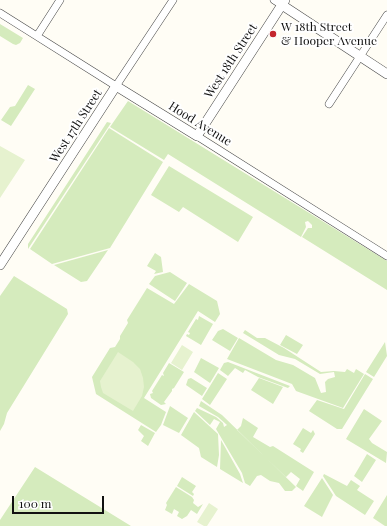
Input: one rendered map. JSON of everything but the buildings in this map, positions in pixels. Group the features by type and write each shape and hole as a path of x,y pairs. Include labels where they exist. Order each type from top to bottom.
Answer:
{"street":[{"path":"37,36 60,0"},
{"name":"West 17th Street","path":"0,265 173,0"},
{"path":"280,2 387,74"},
{"name":"West 18th Street","path":"197,136 280,2"},
{"name":"Hood Avenue","path":"0,13 387,256"},
{"path":"329,104 387,15"}],"green space":[{"path":"0,24 23,38 20,43 16,45 13,44 0,36"},
{"path":"28,85 35,89 11,126 1,120 10,107 15,106"},
{"path":"128,101 387,261 387,290 302,237 308,228 312,228 312,225 308,221 305,222 306,227 301,237 168,154 164,160 110,127"},
{"path":"107,122 111,123 28,249 28,244"},
{"path":"109,128 163,162 110,248 52,264 30,249"},
{"path":"0,146 25,160 0,198"},
{"path":"169,166 253,217 238,242 183,207 179,212 151,195"},
{"path":"108,250 87,281 81,282 54,265"},
{"path":"155,253 161,257 163,272 154,274 156,271 147,266"},
{"path":"170,272 187,283 175,301 149,284 155,276"},
{"path":"14,276 67,309 68,314 7,413 0,431 0,296"},
{"path":"189,284 217,301 220,314 215,322 198,311 144,398 166,412 161,425 156,432 96,394 92,377 110,348 115,347 120,339 120,336 128,323 127,320 147,288 174,304"},
{"path":"199,316 213,324 201,345 186,336 187,334 189,335 190,333 188,332 196,319 198,320"},
{"path":"223,329 238,338 230,351 212,340 218,331"},
{"path":"245,330 257,338 265,338 284,348 321,372 334,371 345,372 347,369 354,373 356,369 364,374 343,408 296,391 292,384 227,359 239,338 276,360 293,365 315,378 321,393 326,392 325,382 328,379 335,377 334,372 320,374 295,359 279,355 243,333"},
{"path":"286,335 303,345 297,354 280,345"},
{"path":"385,342 387,356 374,377 366,372"},
{"path":"182,345 193,352 182,370 171,363"},
{"path":"118,352 133,362 140,369 143,378 144,387 142,396 133,411 103,393 101,387 100,381"},
{"path":"201,358 219,368 210,383 194,372"},
{"path":"228,362 290,386 288,388 258,377 245,370 243,373 235,368 228,376 220,370 224,363"},
{"path":"169,363 184,372 164,402 166,404 161,405 151,398 150,394 153,393 152,391 162,375 164,376 163,373"},
{"path":"218,373 227,379 210,405 202,399"},
{"path":"365,374 373,379 342,429 337,429 309,411 317,400 344,409"},
{"path":"191,378 207,388 202,396 186,385 188,379"},
{"path":"259,378 283,387 273,404 251,390"},
{"path":"201,401 222,415 296,487 292,491 285,491 279,483 270,481 261,475 257,476 250,486 245,483 242,473 216,429 220,422 214,419 210,425 195,411 197,408 216,417 223,423 224,427 227,425 218,417 199,406"},
{"path":"170,406 188,418 179,433 163,425"},
{"path":"364,409 382,421 369,439 372,443 387,452 386,463 346,439"},
{"path":"194,412 218,434 219,455 217,467 201,457 199,448 181,435"},
{"path":"243,418 258,428 253,437 270,447 273,446 314,472 303,491 296,486 300,479 291,472 286,477 237,430 241,426"},
{"path":"141,425 155,433 148,446 141,441 144,436 138,430"},
{"path":"303,428 311,433 313,430 315,434 303,453 300,451 301,449 293,444"},
{"path":"221,440 240,474 243,483 220,469"},
{"path":"367,454 376,460 362,482 354,476"},
{"path":"35,467 131,526 0,526 0,520"},
{"path":"324,474 347,486 351,480 360,486 357,490 374,501 365,515 336,496 323,476"},
{"path":"182,477 196,486 192,492 194,494 193,496 177,486"},
{"path":"322,478 333,495 322,517 304,506"},
{"path":"176,487 192,497 194,500 193,503 198,507 203,504 197,514 191,510 187,516 182,519 177,516 179,512 174,509 172,514 165,510 167,505 166,503"},
{"path":"387,495 387,526 385,526 373,518"},
{"path":"209,503 218,509 207,526 204,526 197,522"}],"place":[{"name":"W 18th Street & Hooper Avenue","path":"273,34"}]}
